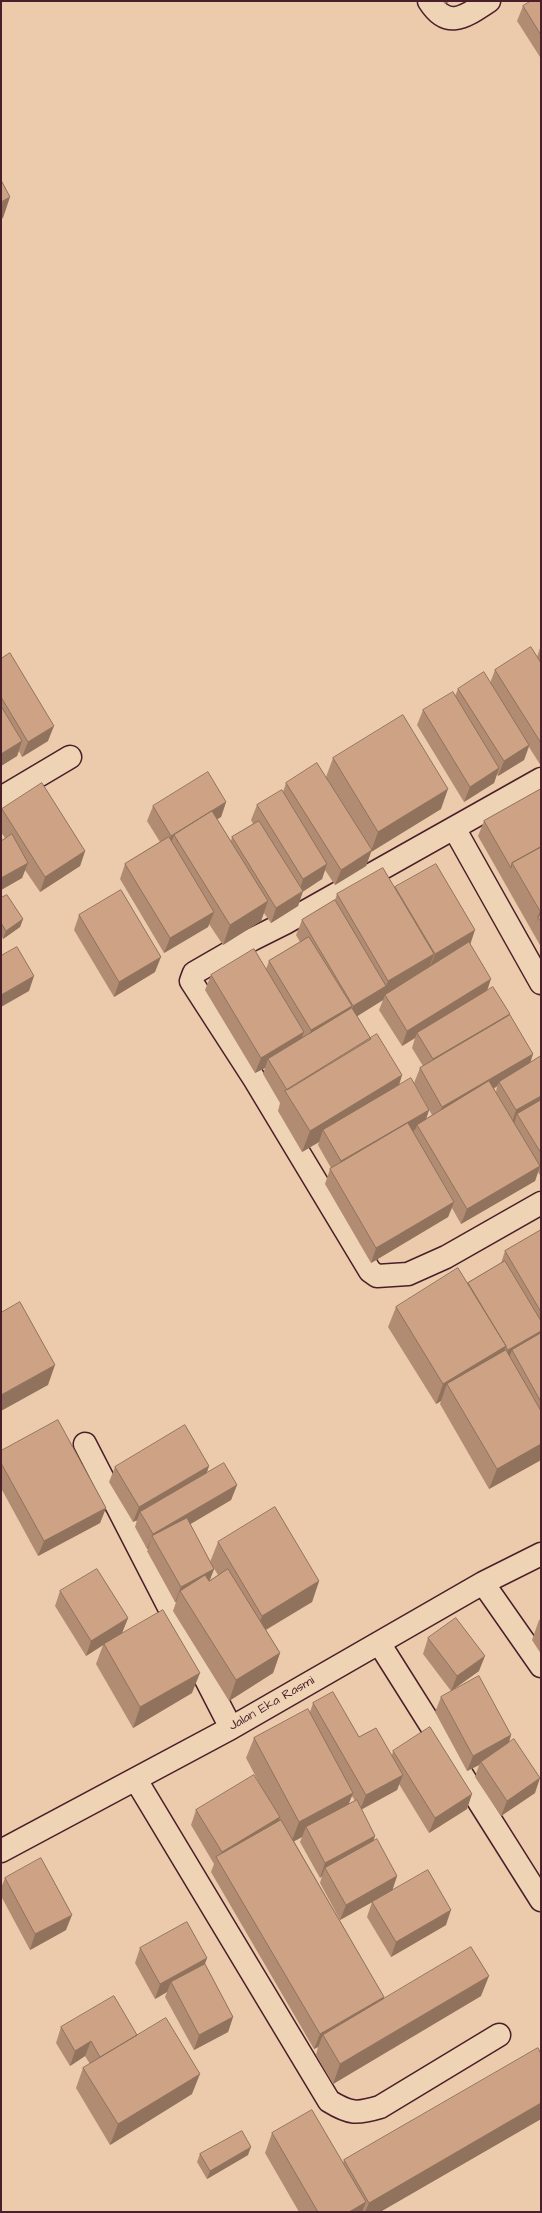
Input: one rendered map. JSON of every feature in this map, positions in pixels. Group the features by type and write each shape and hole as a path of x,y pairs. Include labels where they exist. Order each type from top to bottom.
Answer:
{"street":[{"path":"429,1 436,12 454,18 462,18 488,1"},
{"path":"1,798 70,757"},
{"path":"541,779 285,923 247,942 194,974 191,981 255,1080 370,1271 377,1276 408,1274 446,1257 541,1203"},
{"path":"454,828 541,983"},
{"path":"85,1444 231,1728"},
{"name":"Jalan Eka Rasmi","path":"1,1850 136,1780 231,1728 483,1583 541,1554"},
{"path":"483,1583 541,1666"},
{"path":"379,1643 541,1900"},
{"path":"136,1780 329,2101 351,2113 363,2112 380,2107 499,2035"}],"building":[{"path":"531,1 541,1 541,35 523,6"},
{"path":"1,180 10,197 1,202"},
{"path":"531,647 541,663 541,743 495,670"},
{"path":"10,653 54,726 28,742 1,697 1,659"},
{"path":"484,672 529,745 504,761 458,689"},
{"path":"453,692 499,768 470,787 423,710"},
{"path":"1,706 22,741 1,754"},
{"path":"403,715 448,789 378,832 333,758"},
{"path":"317,763 372,850 341,870 286,783"},
{"path":"208,772 226,802 171,836 153,806"},
{"path":"42,783 85,851 45,877 2,809"},
{"path":"541,789 541,847 512,863 511,868 484,821"},
{"path":"282,790 327,864 303,879 257,805"},
{"path":"212,811 268,901 230,925 174,835"},
{"path":"259,821 303,891 276,908 232,837"},
{"path":"12,834 28,863 1,878 1,839 2,840"},
{"path":"169,837 214,912 170,938 125,864"},
{"path":"541,847 541,911 540,911 512,863"},
{"path":"436,864 475,930 435,954 395,887"},
{"path":"383,868 434,954 388,981 337,894"},
{"path":"121,890 161,957 119,982 79,915"},
{"path":"7,895 23,919 6,931 1,923 1,898"},
{"path":"335,900 386,986 353,1006 302,920"},
{"path":"541,915 541,922 538,917"},
{"path":"309,937 352,1006 311,1030 269,961"},
{"path":"469,942 491,979 407,1031 385,995"},
{"path":"17,947 34,976 1,995 1,956"},
{"path":"254,949 304,1032 261,1058 211,975"},
{"path":"493,987 510,1014 433,1059 417,1033"},
{"path":"352,1008 371,1039 287,1090 268,1059"},
{"path":"510,1015 533,1054 442,1107 420,1068"},
{"path":"377,1034 402,1075 310,1131 285,1091"},
{"path":"541,1056 541,1096 516,1110 499,1082"},
{"path":"411,1078 429,1110 341,1161 323,1130"},
{"path":"489,1081 540,1166 467,1209 417,1125"},
{"path":"541,1100 541,1153 517,1114"},
{"path":"408,1123 454,1202 376,1248 330,1169"},
{"path":"541,1230 541,1312 505,1251"},
{"path":"505,1261 541,1321 541,1331 508,1350 468,1283"},
{"path":"458,1268 506,1346 443,1384 396,1307"},
{"path":"20,1302 55,1365 1,1395 1,1313"},
{"path":"541,1333 541,1402 512,1350"},
{"path":"506,1350 541,1411 541,1444 497,1469 447,1384"},
{"path":"58,1420 106,1508 44,1541 1,1463 1,1451"},
{"path":"185,1425 209,1466 139,1507 115,1467"},
{"path":"224,1463 237,1485 153,1534 140,1512"},
{"path":"275,1507 319,1581 262,1616 218,1542"},
{"path":"187,1518 214,1569 181,1587 152,1536"},
{"path":"97,1569 128,1618 91,1641 60,1591"},
{"path":"228,1569 280,1653 236,1680 180,1591 205,1575 209,1581"},
{"path":"163,1610 200,1673 140,1707 104,1644"},
{"path":"456,1618 485,1656 457,1676 428,1638"},
{"path":"479,1676 511,1735 473,1756 441,1697"},
{"path":"333,1692 359,1737 376,1728 403,1775 366,1795 313,1703"},
{"path":"308,1709 353,1793 299,1822 254,1738"},
{"path":"430,1727 472,1794 435,1818 393,1751"},
{"path":"514,1739 540,1778 507,1801 481,1762"},
{"path":"254,1775 280,1817 222,1852 196,1810"},
{"path":"357,1800 375,1836 325,1863 306,1827"},
{"path":"281,1820 384,1997 320,2034 216,1857"},
{"path":"377,1839 397,1876 346,1905 325,1868"},
{"path":"41,1858 72,1915 35,1934 5,1878"},
{"path":"428,1870 451,1910 396,1942 372,1902"},
{"path":"187,1922 207,1958 160,1984 140,1948"},
{"path":"471,1947 489,1976 340,2064 323,2035"},
{"path":"205,1964 233,2017 199,2035 171,1982"},
{"path":"114,1996 137,2035 100,2057 91,2041 75,2051 61,2027"},
{"path":"166,2018 200,2074 118,2124 83,2068"},
{"path":"538,2048 541,2054 541,2103 369,2203 344,2160"},
{"path":"312,2110 366,2202 349,2212 318,2212 272,2133"},
{"path":"242,2131 251,2147 210,2171 200,2154"}]}
